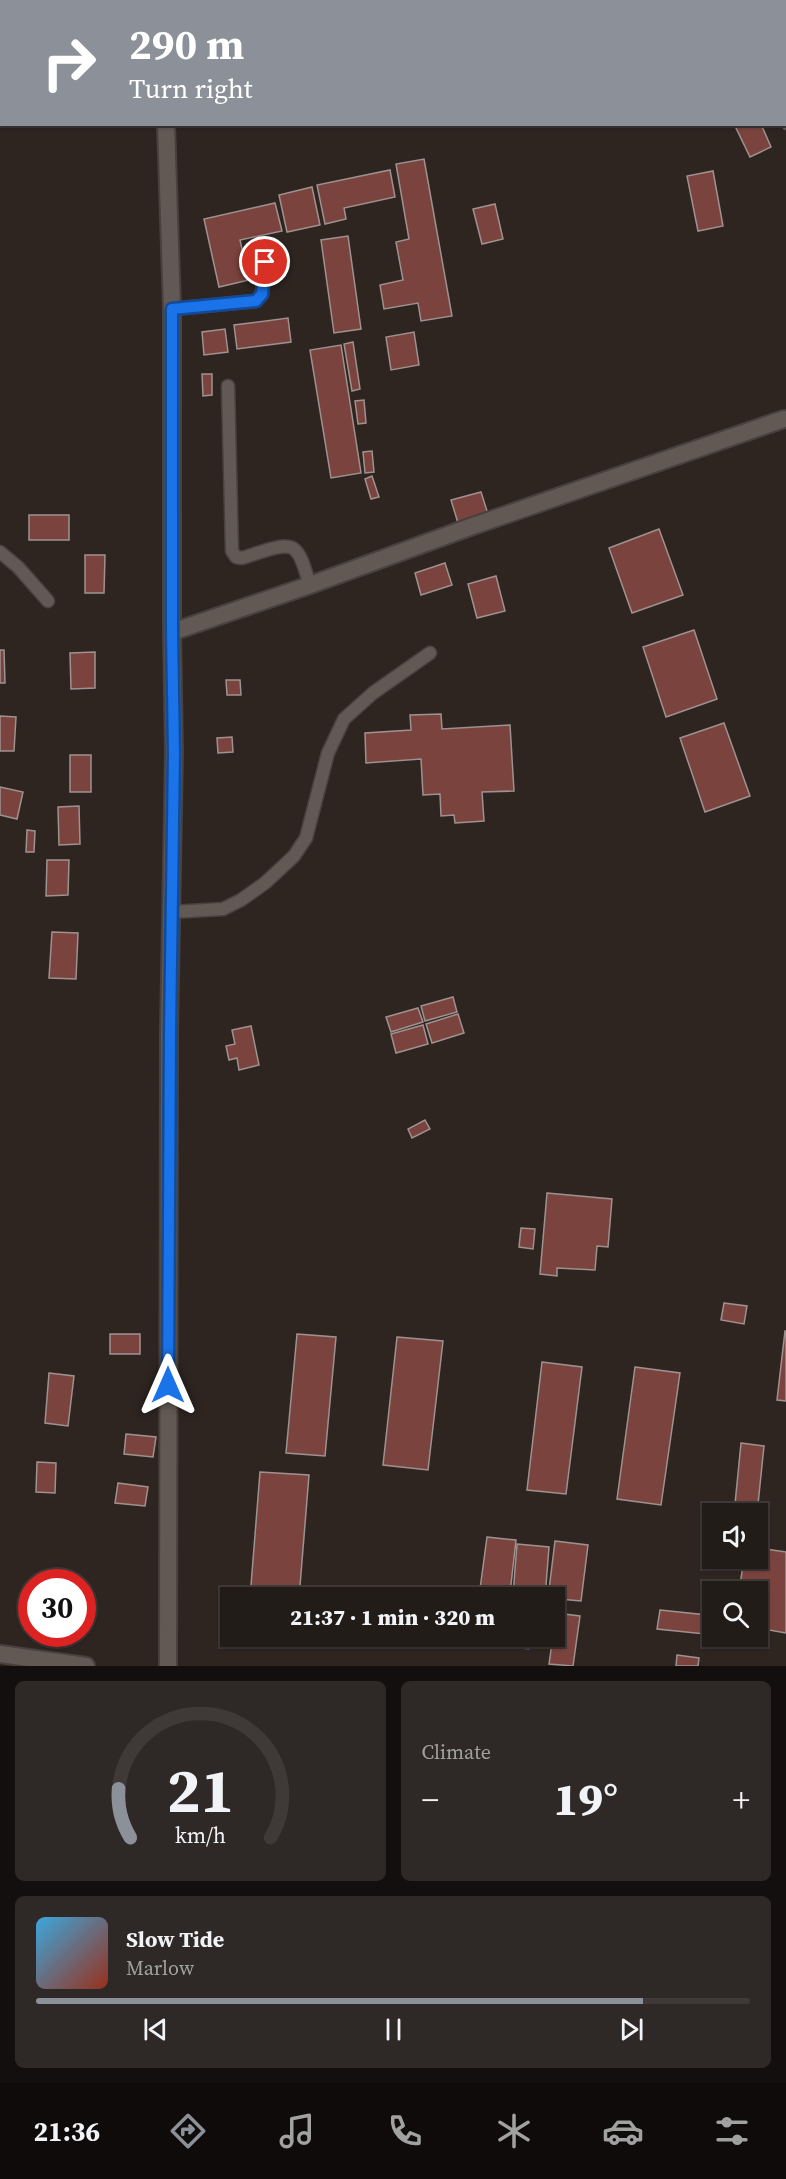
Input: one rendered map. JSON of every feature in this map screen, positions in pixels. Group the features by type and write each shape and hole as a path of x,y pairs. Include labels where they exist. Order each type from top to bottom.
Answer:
{"street":[{"path":"166,126 172,309 174,753 169,1045 168,1666"},
{"path":"172,632 491,519 784,419"},
{"path":"0,1654 86,1666"}],"lane":[{"path":"172,309 256,301 262,294 265,262"},
{"path":"228,386 232,551 236,557 242,558 284,545 294,549 299,555 310,585"},
{"path":"0,552 18,567 48,601"},
{"path":"172,912 223,909 249,894 294,856 306,838 328,753 344,719 373,693 430,653"}],"water":[{"path":"513,1647 530,1647 529,1650"}],"building":[{"path":"762,126 771,147 750,157 736,128"},
{"path":"424,159 452,316 421,321 418,303 384,309 380,285 403,280 396,242 409,239 396,164"},
{"path":"390,170 395,197 344,208 346,219 325,224 317,185"},
{"path":"713,171 723,226 698,231 687,176"},
{"path":"312,187 320,225 287,232 279,195"},
{"path":"275,203 282,231 240,240 249,280 219,287 204,219"},
{"path":"495,204 503,239 482,244 473,209"},
{"path":"348,236 361,329 334,333 321,240"},
{"path":"288,318 291,342 237,349 234,325"},
{"path":"225,329 228,352 204,355 202,332"},
{"path":"414,332 419,365 391,370 386,337"},
{"path":"353,342 360,389 352,391 344,344"},
{"path":"341,345 361,473 331,478 310,350"},
{"path":"202,374 212,374 212,395 203,396"},
{"path":"364,400 366,423 358,424 355,401"},
{"path":"372,451 374,472 365,473 363,452"},
{"path":"372,476 379,497 371,499 365,479"},
{"path":"481,492 488,514 458,523 451,500"},
{"path":"29,515 69,515 69,540 29,540"},
{"path":"659,529 683,595 632,613 609,548"},
{"path":"85,555 105,555 104,593 85,593"},
{"path":"445,563 452,585 421,595 415,573"},
{"path":"496,576 505,611 477,618 468,584"},
{"path":"694,630 717,699 666,717 643,647"},
{"path":"0,650 4,650 5,683 0,683"},
{"path":"95,652 95,688 71,689 70,653"},
{"path":"226,680 240,680 241,695 227,695"},
{"path":"441,714 442,729 510,725 514,791 482,792 484,821 455,823 454,815 441,816 440,794 423,795 421,759 366,763 365,733 411,730 410,715"},
{"path":"0,716 16,717 14,751 0,751"},
{"path":"724,723 750,796 705,812 680,738"},
{"path":"232,737 233,752 218,753 217,738"},
{"path":"70,755 91,755 91,792 70,792"},
{"path":"0,787 23,792 17,819 0,815"},
{"path":"79,806 80,844 59,845 58,807"},
{"path":"27,830 35,831 34,852 26,852"},
{"path":"47,860 69,860 68,895 46,896"},
{"path":"52,932 78,933 76,979 49,978"},
{"path":"453,997 457,1012 425,1021 421,1006"},
{"path":"418,1008 423,1022 391,1032 386,1017"},
{"path":"458,1014 464,1033 432,1043 426,1024"},
{"path":"423,1025 428,1044 396,1053 391,1034"},
{"path":"251,1026 259,1065 239,1070 237,1058 229,1060 226,1046 235,1044 232,1030"},
{"path":"425,1120 430,1129 412,1138 408,1129"},
{"path":"547,1193 612,1199 608,1247 597,1246 595,1270 557,1268 557,1276 540,1274"},
{"path":"521,1228 535,1229 533,1249 519,1247"},
{"path":"724,1303 747,1306 744,1324 721,1320"},
{"path":"786,1331 786,1401 777,1400"},
{"path":"110,1334 140,1334 140,1354 110,1354"},
{"path":"297,1334 336,1337 325,1456 286,1453"},
{"path":"397,1337 443,1341 428,1470 383,1465"},
{"path":"542,1362 582,1367 566,1494 527,1490"},
{"path":"635,1367 680,1373 661,1505 617,1499"},
{"path":"49,1373 74,1376 68,1426 45,1423"},
{"path":"126,1434 156,1437 153,1457 124,1454"},
{"path":"741,1443 764,1446 758,1503 735,1503"},
{"path":"37,1462 56,1463 55,1493 36,1492"},
{"path":"260,1472 309,1475 300,1587 251,1587"},
{"path":"118,1483 148,1487 145,1506 115,1503"},
{"path":"487,1537 516,1540 511,1587 480,1587"},
{"path":"555,1541 588,1545 581,1601 565,1600 565,1587 549,1587"},
{"path":"517,1544 549,1547 546,1587 514,1587"},
{"path":"768,1549 786,1552 786,1633 768,1630 768,1581 741,1581 742,1569 768,1569"},
{"path":"660,1610 702,1614 702,1634 657,1629"},
{"path":"565,1614 580,1616 573,1666 549,1664 551,1647 565,1647"},
{"path":"677,1655 699,1658 698,1666 676,1666"}],"route":[{"path":"168,1385 174,753 172,309 256,301 262,294 265,262"}]}
